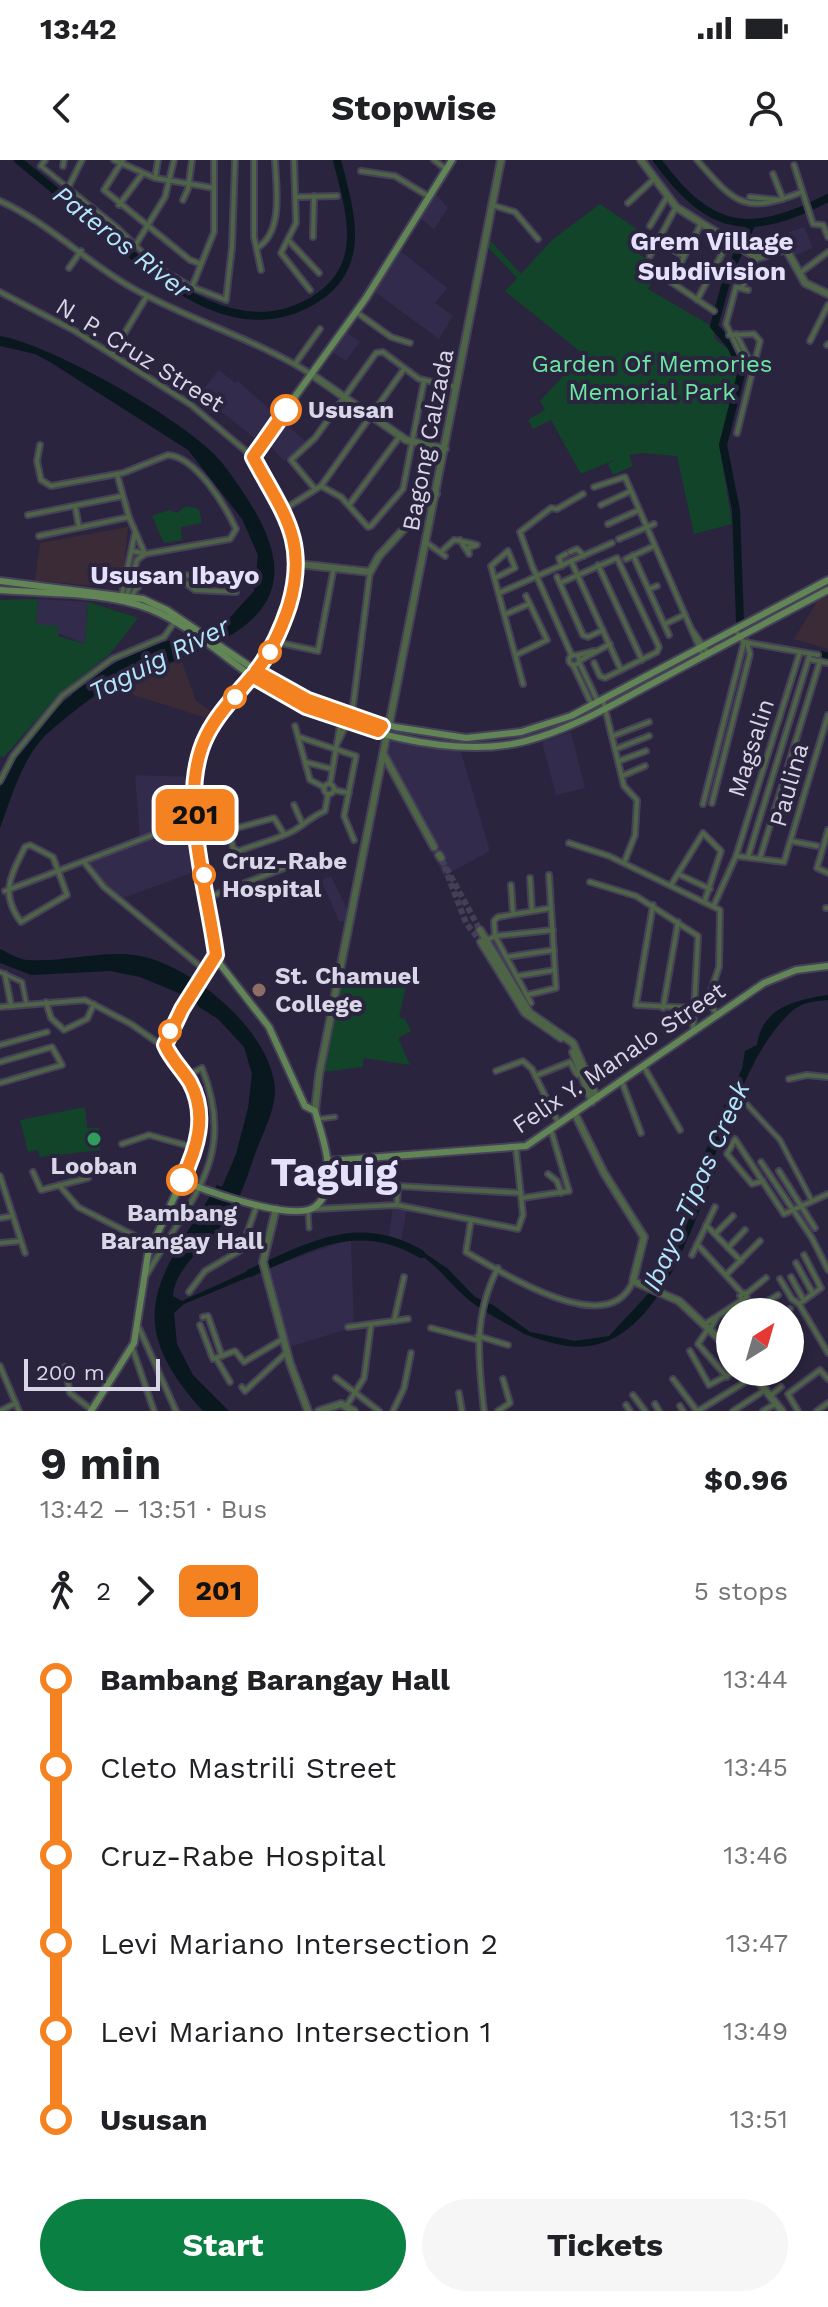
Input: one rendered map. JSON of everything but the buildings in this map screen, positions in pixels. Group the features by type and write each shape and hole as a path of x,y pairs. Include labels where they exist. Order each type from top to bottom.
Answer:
{"main road":[{"path":"186,1182 257,1205 310,1210 322,1199 328,1182 327,1161 315,1111 305,1106 269,1027 230,980 216,955 195,819 198,767 205,739 276,642 298,564 283,510 253,457 356,312 452,160"},
{"path":"0,581 107,596 140,606 218,649 283,696 347,718 450,738 484,738 554,722 702,647 741,638 828,580"},
{"path":"0,590 127,595 156,604 218,649"},
{"path":"383,726 387,734 446,746 484,748 524,742 557,731 607,707 828,590"},
{"path":"254,673 347,718"},
{"path":"95,1409 132,1347 139,1328 151,1244 186,1182 196,1148 199,1108 186,1076 166,1048 166,1039 216,955"},
{"name":"Felix Y. Manalo Street","path":"327,1161 516,1150 559,1125 779,975 828,966"}],"street":[{"path":"45,160 41,166 157,266 192,287 227,300 235,160"},
{"path":"68,188 82,160"},
{"path":"114,160 155,178 214,188"},
{"path":"119,205 140,172 138,160"},
{"path":"155,178 158,160"},
{"path":"135,246 171,182 174,160"},
{"path":"183,200 189,186 192,160"},
{"path":"192,287 214,232 214,160"},
{"path":"254,160 257,248 261,270"},
{"path":"257,248 267,241 274,224 275,160"},
{"path":"294,160 296,223 281,253 310,290"},
{"path":"434,160 446,169"},
{"name":"Bagong Calzada","path":"383,726 427,543 501,160"},
{"path":"641,160 676,207 757,258"},
{"path":"697,160 743,204 760,206 802,192"},
{"path":"702,165 708,160"},
{"path":"123,162 104,190 190,260 201,264"},
{"path":"792,162 814,225 823,225 828,237"},
{"path":"361,171 395,176 428,196"},
{"path":"773,174 782,200"},
{"path":"628,203 654,179"},
{"path":"313,237 314,196"},
{"path":"297,197 337,196"},
{"path":"650,226 667,196"},
{"path":"750,197 782,200"},
{"path":"0,201 147,296 295,364 412,443 445,449"},
{"path":"492,205 515,212 538,239"},
{"path":"650,256 676,207"},
{"path":"701,224 671,282 714,311"},
{"path":"289,241 319,273"},
{"path":"697,300 729,241"},
{"path":"658,242 684,256"},
{"path":"742,287 757,258 785,249 805,283 828,294"},
{"path":"69,268 81,251"},
{"path":"800,273 828,252"},
{"path":"741,355 726,324 735,288 748,290"},
{"name":"N. P. Cruz Street","path":"0,292 112,354 203,413 253,457"},
{"path":"112,354 147,296"},
{"path":"810,341 828,305"},
{"path":"356,312 391,337 410,343"},
{"path":"295,364 320,329"},
{"path":"736,334 753,367"},
{"path":"729,335 754,334 759,338 737,433"},
{"path":"315,489 291,460 315,438 379,351 424,381 457,387"},
{"path":"283,510 321,486 404,369"},
{"path":"321,486 335,492 368,527 403,489 424,381"},
{"path":"349,505 400,436"},
{"path":"40,445 37,461 45,484 117,474 168,455 175,456 199,474 236,529 230,539 145,554 133,551"},
{"path":"117,474 129,517 145,554"},
{"path":"594,487 622,475 690,628 706,655"},
{"path":"601,505 631,491"},
{"path":"284,834 274,818 233,829 230,835 233,848 239,851 284,834 325,811 327,786 347,718 370,572 379,556 436,494"},
{"path":"583,494 557,509 551,508 520,532 533,568 598,702"},
{"path":"28,515 123,496"},
{"path":"75,506 80,527"},
{"path":"608,524 639,510"},
{"path":"39,536 129,517"},
{"path":"619,539 654,524"},
{"path":"127,595 135,530"},
{"path":"427,543 444,554 454,540 460,540"},
{"path":"499,593 612,543"},
{"path":"626,559 654,546"},
{"path":"562,566 559,558 568,553 577,549 584,556"},
{"path":"495,578 515,568 508,551 491,563 523,684"},
{"path":"129,578 137,560 145,554"},
{"path":"633,555 669,635"},
{"path":"560,583 617,558 659,650 603,678 594,663"},
{"path":"571,561 621,670"},
{"path":"298,564 370,572"},
{"path":"598,565 642,660"},
{"path":"276,642 318,651 334,567"},
{"path":"127,595 147,579 220,572"},
{"path":"557,577 583,635 588,637 603,630"},
{"path":"179,578 195,590 236,592"},
{"path":"649,589 657,586"},
{"path":"516,655 547,640 526,596"},
{"path":"506,614 530,604"},
{"path":"665,624 684,615"},
{"path":"0,781 13,756 62,696 112,659 164,637 174,623"},
{"path":"741,638 800,652 828,663"},
{"path":"712,803 750,654 741,638"},
{"path":"703,804 741,638"},
{"path":"610,644 569,662 598,702 607,707 622,776 627,790 637,800 635,835 624,863"},
{"name":"Magsalin","path":"714,905 736,856 800,652"},
{"path":"748,856 810,657"},
{"path":"573,665 577,658"},
{"path":"736,856 760,858 819,658"},
{"path":"795,703 806,706"},
{"name":"Paulina","path":"760,858 782,863 828,715"},
{"path":"613,736 649,722"},
{"path":"295,726 311,782 349,793"},
{"path":"315,1111 349,920 387,734"},
{"path":"616,749 649,736"},
{"path":"299,737 337,745 357,758 344,816 354,840"},
{"path":"619,761 646,751"},
{"path":"384,754 434,847"},
{"path":"778,758 789,762"},
{"path":"305,762 332,769"},
{"path":"622,776 645,766"},
{"path":"328,794 334,790"},
{"path":"294,805 302,823"},
{"path":"764,806 775,809"},
{"path":"5,891 195,819"},
{"path":"828,830 817,868 828,873"},
{"path":"671,885 701,833 721,851 705,900"},
{"path":"791,841 817,846"},
{"path":"569,843 624,863 714,905 722,917 719,967 708,1000 717,1015"},
{"path":"27,845 51,854 59,871 67,895 25,922 11,911 5,891 27,845"},
{"path":"209,897 305,860"},
{"path":"84,862 104,887 206,971"},
{"path":"678,874 710,889"},
{"path":"527,995 556,990 549,875"},
{"path":"530,878 532,912"},
{"path":"590,882 622,890 653,905 700,940 693,1032"},
{"path":"511,885 513,915"},
{"path":"653,905 636,1004 640,1007 694,1008"},
{"path":"531,1003 498,938 496,919 551,908"},
{"path":"663,1008 678,922"},
{"path":"480,930 484,944 505,967 530,1013 573,1043 595,1100"},
{"path":"484,944 498,938 553,930"},
{"path":"507,957 554,950"},
{"path":"517,976 555,970"},
{"path":"2,973 22,982 26,1002"},
{"path":"2,973 11,1005"},
{"path":"0,1007 70,999 94,1004 166,1048"},
{"path":"46,1002 51,1018 67,1030 87,1019 94,1004"},
{"path":"0,1045 47,1032"},
{"path":"0,1062 52,1047 62,1065 0,1083"},
{"path":"496,1071 521,1060 535,1076 559,1125"},
{"path":"535,1076 570,1062 577,1075"},
{"path":"644,1067 680,1130"},
{"path":"146,1274 212,1160 215,1103 202,1068 186,1076"},
{"path":"789,1079 807,1075 828,1077"},
{"path":"622,1082 641,1133"},
{"path":"742,1099 780,1140 812,1201"},
{"path":"471,1220 465,1251 579,1306 620,1301 633,1281 644,1237 604,1173 575,1114"},
{"path":"318,1119 335,1117"},
{"path":"328,1182 522,1195 561,1193 569,1190 551,1130"},
{"path":"122,1144 156,1135 196,1148"},
{"path":"763,1181 752,1184 727,1154 735,1139 737,1139 784,1214 828,1194"},
{"path":"309,1228 310,1210 397,1205 515,1229 521,1223 522,1195 516,1150"},
{"path":"761,1162 794,1209 828,1270"},
{"path":"779,1171 815,1228"},
{"path":"33,1172 40,1189 88,1178"},
{"path":"548,1174 557,1181 561,1193"},
{"path":"0,1176 2,1191 25,1253"},
{"path":"59,1185 78,1207 151,1244"},
{"path":"397,1205 398,1185"},
{"path":"189,1292 205,1271 241,1250 257,1205"},
{"path":"692,1255 715,1207"},
{"path":"276,1209 263,1262 283,1339 308,1411"},
{"path":"0,1218 13,1216"},
{"path":"715,1234 733,1216"},
{"path":"706,1225 741,1261"},
{"path":"728,1248 745,1230"},
{"path":"0,1243 21,1241"},
{"path":"726,1275 760,1241"},
{"path":"697,1244 744,1296"},
{"path":"804,1255 821,1288 804,1299"},
{"path":"796,1263 812,1293"},
{"path":"484,1411 478,1338 483,1300 498,1268"},
{"path":"394,1321 404,1277"},
{"path":"791,1277 800,1298"},
{"path":"742,1298 766,1278"},
{"path":"780,1279 791,1298"},
{"path":"633,1281 679,1301 716,1333"},
{"path":"774,1298 778,1295"},
{"path":"804,1307 828,1353"},
{"path":"203,1317 208,1316 222,1356"},
{"path":"716,1318 699,1346 716,1365"},
{"path":"348,1327 408,1319"},
{"path":"200,1325 212,1358 216,1358 230,1382"},
{"path":"347,1405 367,1367 371,1325"},
{"path":"139,1328 176,1411"},
{"path":"431,1328 508,1345"},
{"path":"216,1358 235,1351 244,1362 283,1339"},
{"path":"132,1347 154,1411"},
{"path":"690,1351 709,1385 716,1382"},
{"path":"242,1387 245,1391 260,1380 287,1352"},
{"path":"393,1411 401,1397 411,1353"},
{"path":"0,1366 19,1411"},
{"path":"65,1367 70,1393 95,1409"},
{"path":"798,1411 788,1394 820,1370 828,1379"},
{"path":"336,1378 357,1391 379,1411"},
{"path":"498,1411 510,1403 503,1379"},
{"path":"673,1379 698,1411 706,1409 737,1386"},
{"path":"762,1386 782,1411"},
{"path":"733,1411 781,1387"},
{"path":"459,1393 462,1411"},
{"path":"633,1395 645,1411"},
{"path":"0,1411 17,1403"},
{"path":"763,1411 776,1403"},
{"path":"817,1411 828,1403"},
{"path":"319,1411 335,1404 347,1405 354,1411"},
{"path":"655,1404 659,1411"},
{"path":"626,1405 630,1411"}],"shaded area":[{"path":"435,193 448,208 434,229 419,217"},
{"path":"804,227 813,248 794,256 783,234"},
{"path":"399,250 447,288 435,303 453,316 439,339 375,292"},
{"path":"346,332 360,342 346,361 331,351"},
{"path":"219,370 235,383 238,381 277,416 257,440 199,394"},
{"path":"282,421 306,442 284,461 265,440"},
{"path":"128,527 122,589 35,580 40,543"},
{"path":"828,596 828,649 794,639 817,602"},
{"path":"38,599 88,602 85,644 36,624"},
{"path":"181,659 196,701 214,713 210,719 111,688"},
{"path":"571,732 585,788 556,795 542,742"},
{"path":"389,739 461,752 490,851 444,876 385,768"},
{"path":"135,775 194,777 190,819 140,838"},
{"path":"192,821 200,870 120,899 93,873 88,863"},
{"path":"331,876 348,911 347,921 339,921 321,880"},
{"path":"393,1206 407,1209 401,1241 389,1236"},
{"path":"351,1239 354,1327 286,1348 268,1268"}],"green space":[{"name":"Garden Of Memories Memorial Park","path":"600,204 640,231 634,239 643,246 640,255 660,266 648,289 713,327 715,339 730,351 739,372 719,444 732,524 694,534 677,456 629,455 633,466 613,475 608,464 617,459 581,474 551,420 533,429 528,420 545,410 540,401 583,354 505,291 517,278 486,245 488,238 521,274 552,240"},
{"path":"186,506 199,509 202,523 181,527 182,540 164,543 152,516 169,510 177,513"},
{"path":"38,599 36,624 58,626 58,636 85,644 88,602 138,618 110,654 58,695 4,757 0,756 0,600"},
{"path":"357,970 408,978 399,1017 405,1019 411,1031 398,1038 410,1065 364,1058 362,1067 322,1072 340,977"},
{"path":"85,1107 87,1128 99,1128 100,1150 40,1157 38,1150 28,1152 20,1120"}],"water":[{"name":"Taguig River","path":"0,336 23,342 85,369 152,408 207,447 245,495 262,525 272,551 274,576 268,599 251,620 224,639 117,682 49,732 25,764 0,828 0,789 10,765 52,713 72,695 71,690 136,650 223,625 254,591 258,555 242,519 188,450 50,362 35,354 0,346"},
{"path":"0,949 28,960 123,954 155,960 174,968 229,1008 258,1043 268,1062 274,1081 274,1100 243,1188 228,1218 180,1275 173,1296 182,1301 259,1266 261,1272 184,1304 174,1313 177,1344 193,1375 229,1411 203,1411 177,1378 161,1349 155,1322 157,1297 165,1272 217,1185 222,1187 236,1154 248,1108 252,1074 244,1047 218,1019 199,1007 193,999 140,977 110,971 31,975 0,963"},
{"path":"828,995 828,1000 805,1004 792,1011 765,1043 736,1101 713,1160 717,1168 677,1262 660,1293 639,1319 614,1338 584,1347 527,1335 473,1303 414,1251 416,1247 448,1269 475,1297 493,1305 530,1332 575,1341 609,1336 649,1293 722,1110 742,1069 745,1051 757,1045 760,1032 773,1014 793,1003"}],"waterway":[{"name":"Pateros River","path":"18,160 181,291 234,313 261,316 289,311 317,298 344,269 351,235 350,216 337,160"},
{"path":"657,160 695,202 714,215 733,221 754,223 776,219 828,198"},
{"path":"740,622 736,510 723,445 742,370 731,346 714,326 728,275 751,225"},
{"path":"822,655 828,657"},
{"name":"Ibayo-Tipas Creek","path":"250,1273 314,1245 355,1237 398,1243 421,1254"}],"tunnel":[{"path":"441,858 466,923 481,942"},
{"path":"442,860 480,930"}],"bus line":[{"name":"201","path":"182,1180 196,1148 199,1108 190,1083 165,1045 182,1009 216,955 195,819 194,796 205,739 252,676 306,707 378,731 382,726 381,723 308,700 256,671 282,628 297,575 291,528 253,457 286,410"}],"place":[{"name":"Ususan","path":"286,410"},
{"name":"Cruz-Rabe Hospital","path":"204,875"},
{"name":"St. Chamuel College","path":"259,990"},
{"name":"Looban","path":"94,1139"},
{"name":"Bambang Barangay Hall","path":"182,1180"}],"district":[{"name":"Grem Village Subdivision","path":"712,256"},
{"name":"Ususan Ibayo","path":"175,575"},
{"name":"Taguig","path":"334,1172"}]}
